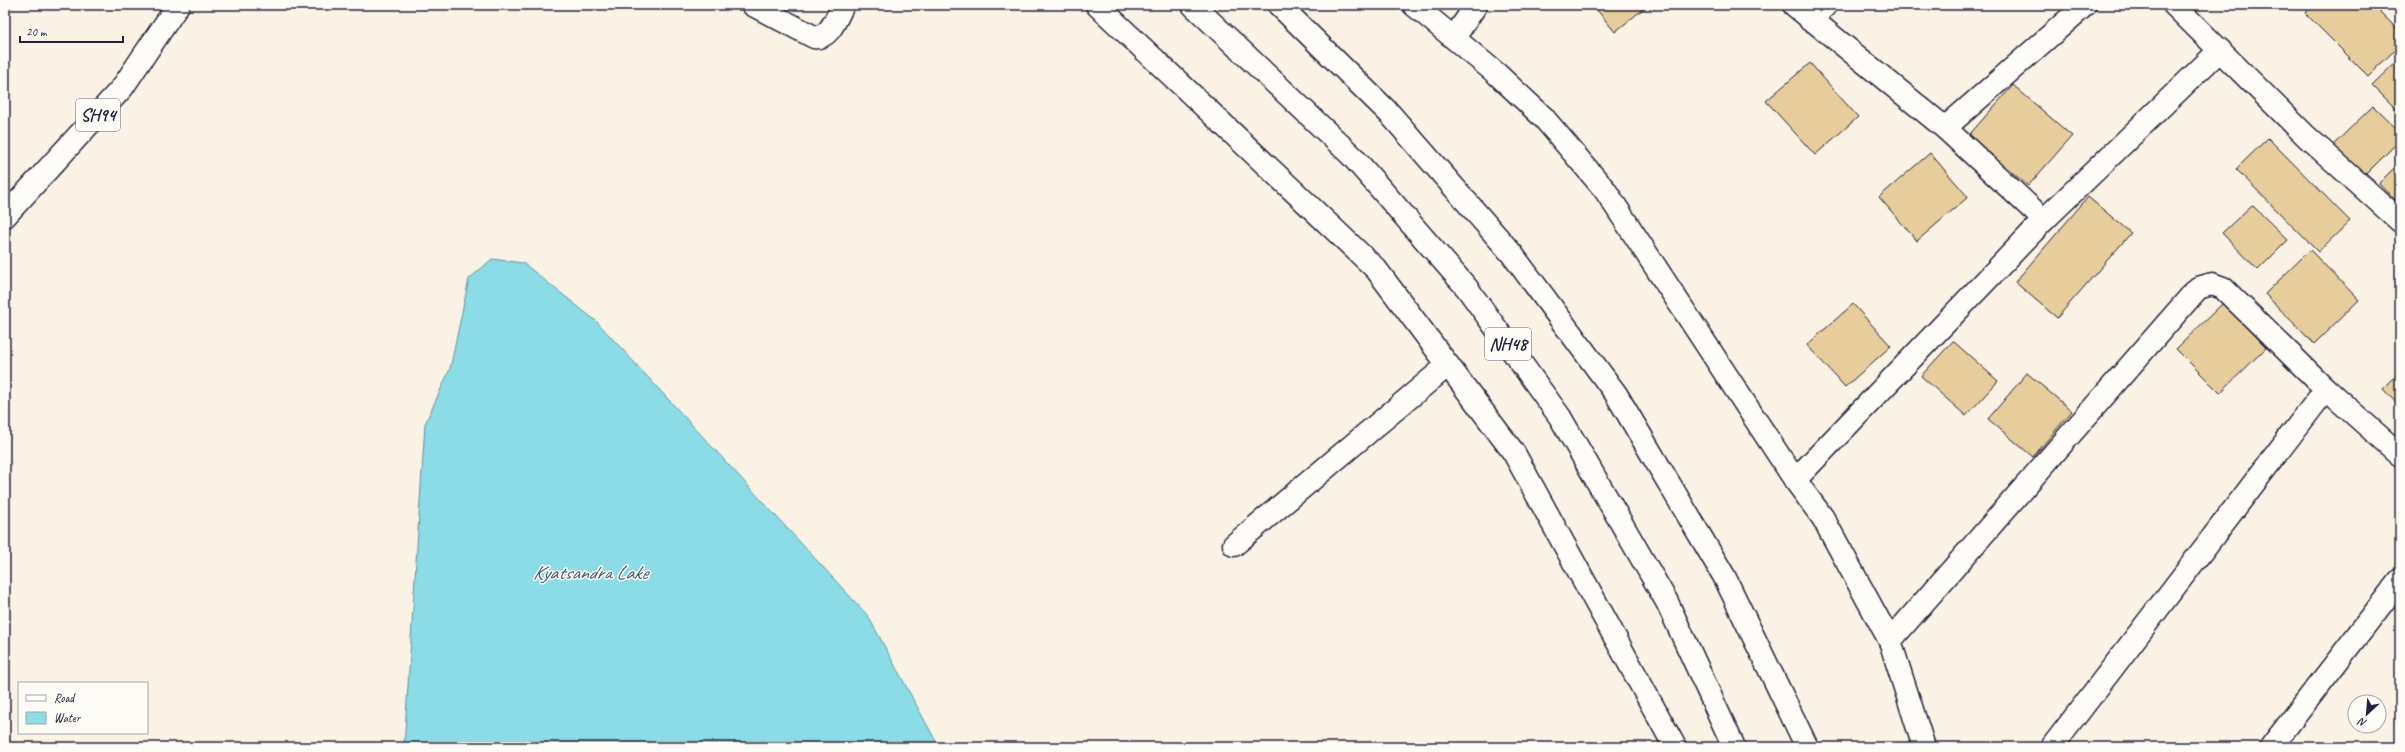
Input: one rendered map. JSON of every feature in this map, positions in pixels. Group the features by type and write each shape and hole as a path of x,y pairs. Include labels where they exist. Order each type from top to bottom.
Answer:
{"main road":[{"name":"SH94","path":"5,216 122,88 178,5"},
{"path":"753,5 814,37 820,38 826,35 843,5"},
{"path":"1097,5 1376,268 1514,454 1675,747"},
{"name":"NH48","path":"1193,5 1352,156 1467,288 1564,424 1667,602 1734,747"},
{"path":"1279,5 1390,114 1507,248 1616,394 1724,576 1807,747"},
{"path":"1414,5 1454,38 1543,117 1605,190 1795,480 1823,518 1890,641 1924,747"},
{"path":"1454,38 1476,5"},
{"path":"1794,5 1810,20 1945,128 2044,220"},
{"path":"1810,20 1826,5"},
{"path":"1945,128 2085,5"},
{"path":"2174,5 2306,136 2400,222"},
{"path":"1795,480 2044,220 2220,50"},
{"path":"1890,641 2198,288 2212,284 2223,288 2326,389 2400,455"},
{"path":"1234,545 1448,365"},
{"path":"2052,747 2326,389"},
{"path":"2271,747 2400,580"}],"water":[{"name":"Kyatsandra Lake","path":"492,259 523,263 596,321 868,616 939,747 404,747 425,424 450,369 469,279"}],"building":[{"path":"1593,5 1648,5 1615,32"},
{"path":"2312,5 2373,5 2400,32 2400,45 2368,76 2305,13"},
{"path":"2400,58 2400,113 2372,85"},
{"path":"1810,63 1858,117 1815,155 1766,101"},
{"path":"2013,85 2072,136 2028,186 1969,135"},
{"path":"2373,106 2400,132 2400,140 2362,178 2331,147"},
{"path":"2268,138 2350,221 2318,252 2236,169"},
{"path":"1930,153 1968,197 1917,241 1879,197"},
{"path":"2400,162 2400,205 2379,183"},
{"path":"2088,197 2131,233 2057,318 2015,282"},
{"path":"2252,205 2288,240 2258,270 2222,233"},
{"path":"2310,250 2359,300 2314,344 2265,294"},
{"path":"2223,303 2266,348 2220,393 2176,349"},
{"path":"1853,304 1891,346 1845,387 1807,345"},
{"path":"1953,341 1998,381 1966,416 1921,376"},
{"path":"2400,372 2400,407 2383,389"},
{"path":"2027,373 2072,411 2033,457 1988,419"}]}
